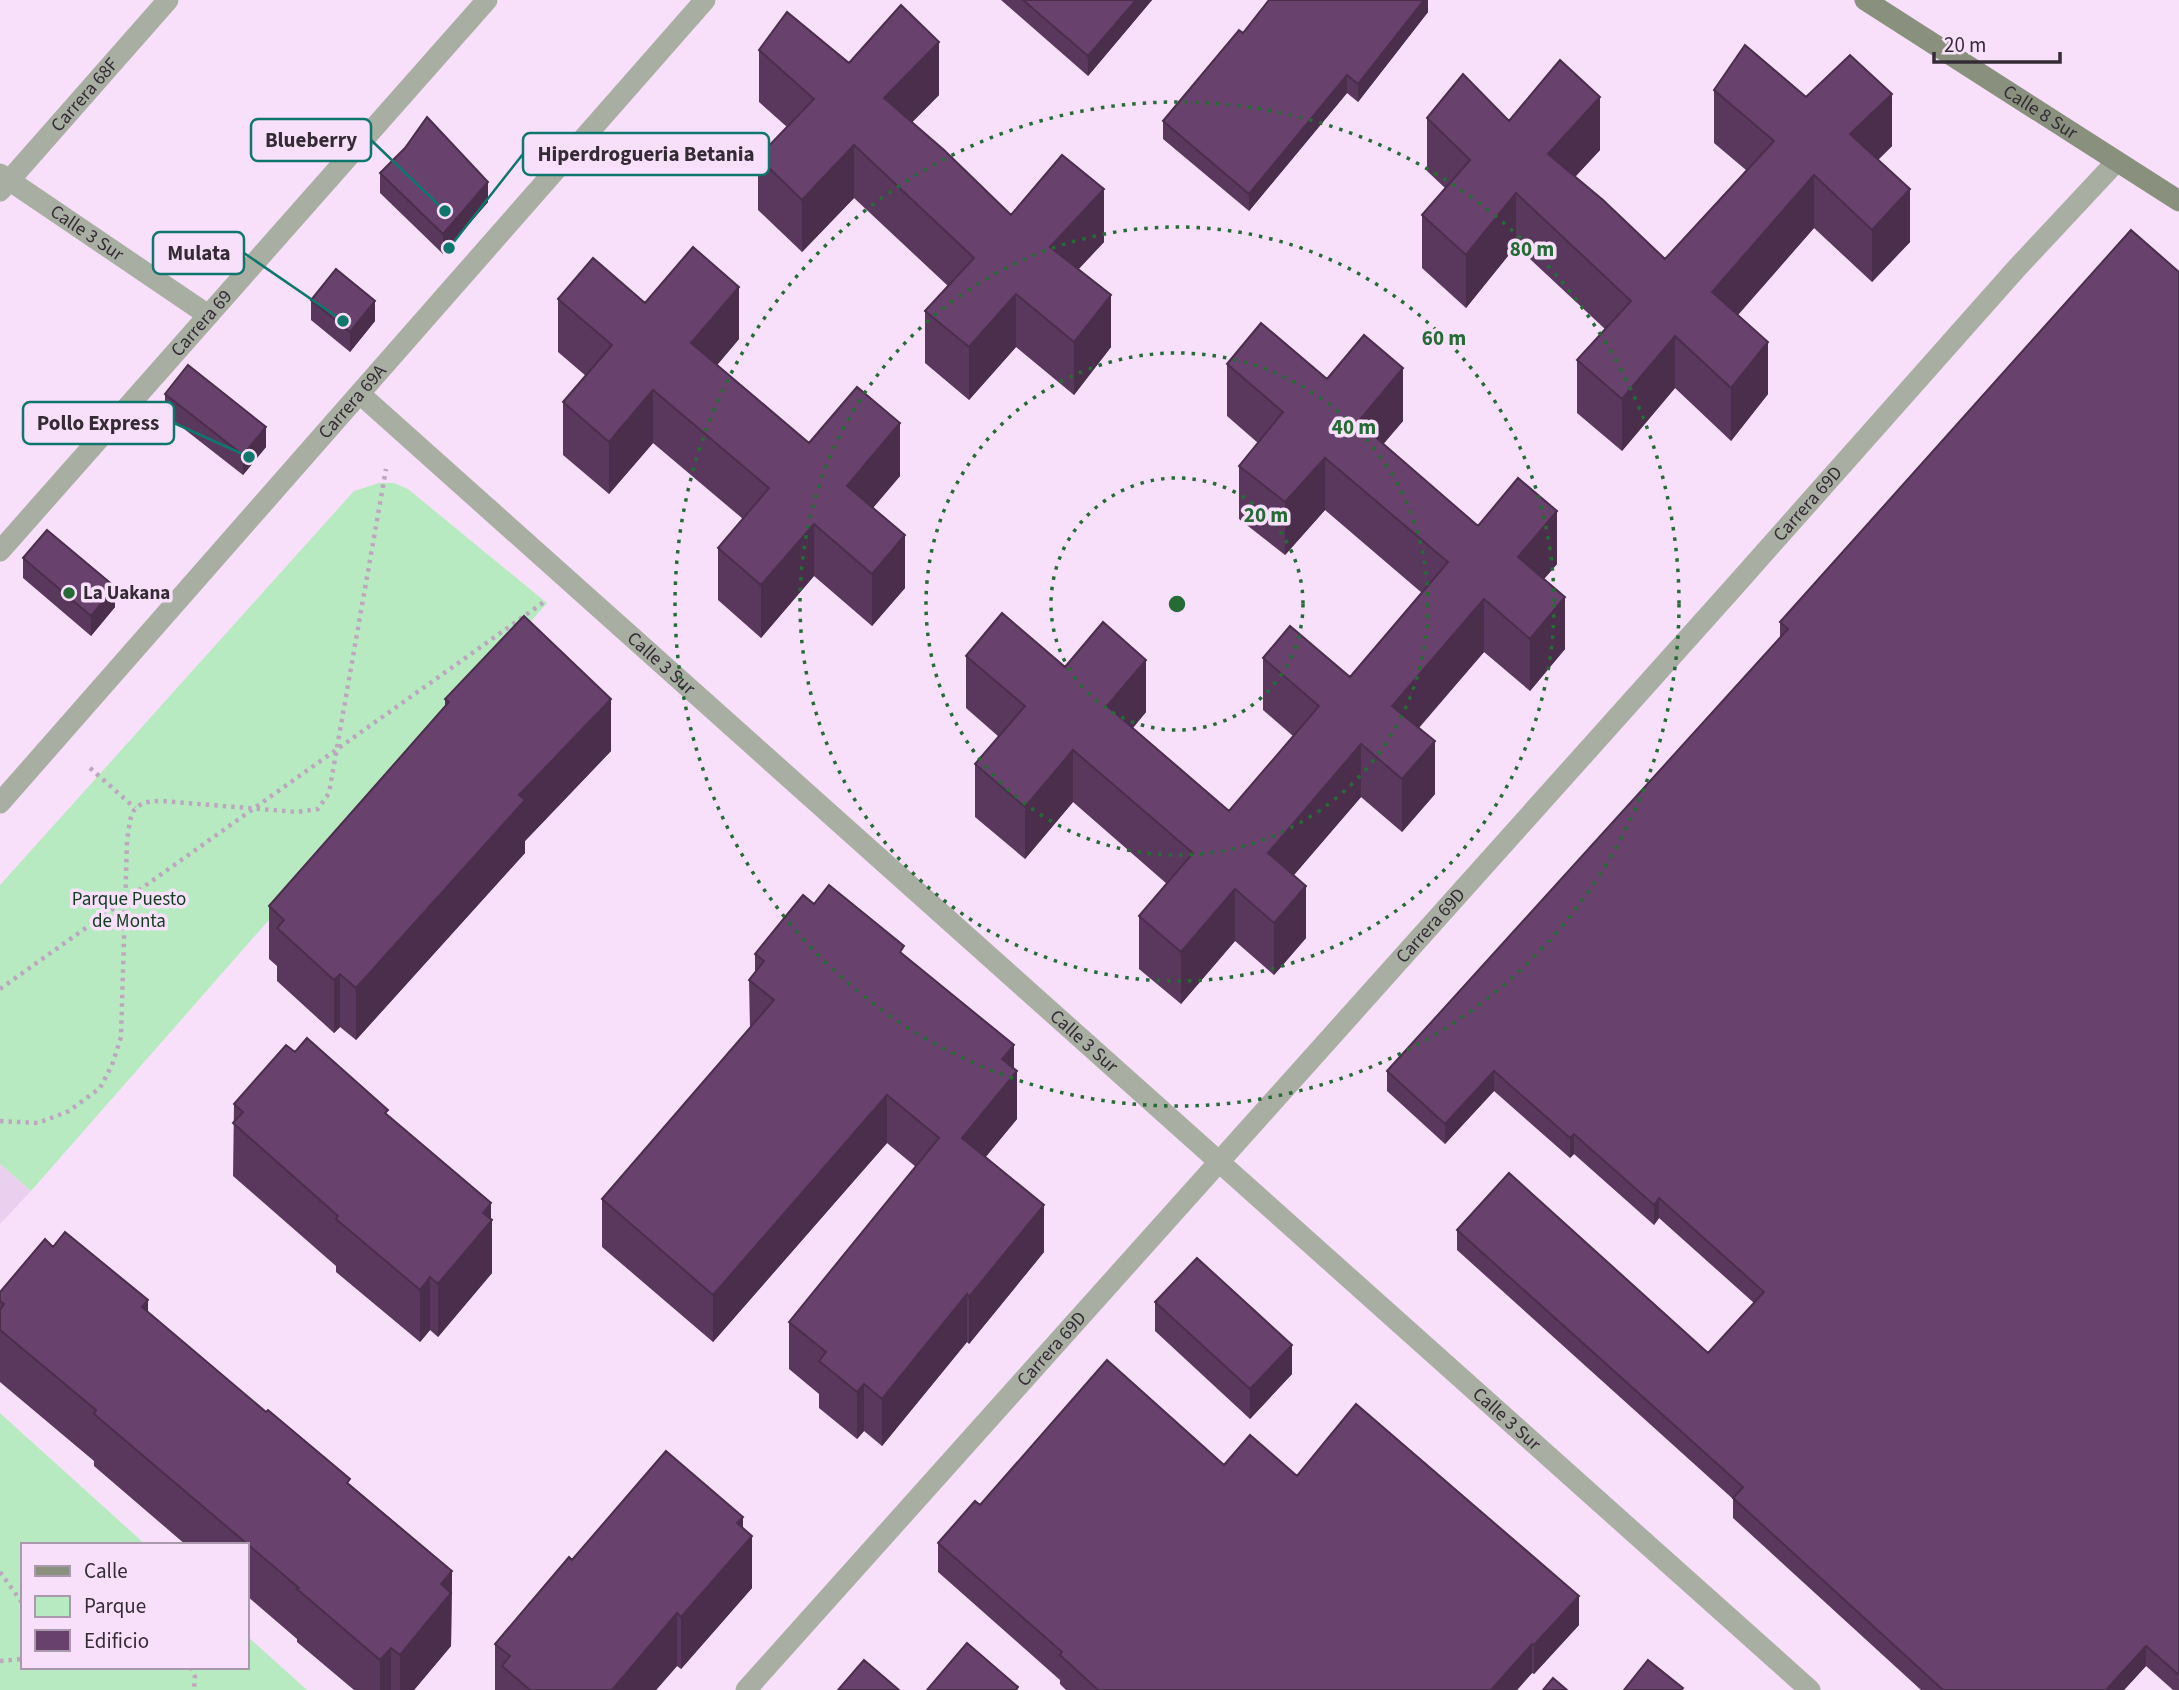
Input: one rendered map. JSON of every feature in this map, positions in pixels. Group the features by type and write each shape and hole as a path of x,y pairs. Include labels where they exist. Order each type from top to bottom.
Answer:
{"street":[{"name":"Carrera 68F","path":"3,182 168,0"},
{"name":"Carrera 69","path":"0,551 487,0"},
{"name":"Carrera 69A","path":"0,803 705,0"},
{"name":"Calle 8 Sur","path":"1866,0 2179,201"},
{"name":"Carrera 69D","path":"746,1690 2016,269 2116,162"},
{"name":"Calle 3 Sur","path":"3,182 208,315"},
{"name":"Calle 3 Sur","path":"360,394 1810,1690"}],"path":[{"path":"0,1121 37,1123 69,1111 100,1088 112,1065 121,1037 127,841 135,808 146,801 162,800 297,812 318,809 329,793 386,469"},
{"path":"0,989 551,598"},
{"path":"90,768 135,808"},
{"path":"0,1572 21,1601"},
{"path":"0,1661 21,1659"},
{"path":"192,1669 194,1690"}],"shaded area":[{"path":"0,1164 31,1191 0,1224"}],"green space":[{"name":"Parque Puesto de Monta","path":"379,483 394,483 408,489 547,603 31,1191 0,1164 0,885 354,491"},
{"path":"0,1413 144,1543 21,1543 21,1669 248,1669 248,1637 307,1690 0,1690"}],"building":[{"path":"1023,0 1136,0 1088,56"},
{"path":"1269,0 1424,0 1358,84 1347,75 1249,194 1163,121 1239,30 1243,33"},
{"path":"901,5 939,42 884,98 944,150 1011,215 1062,155 1104,189 1050,247 1111,295 1074,342 1016,294 969,347 925,311 974,258 854,145 802,200 758,157 814,99 759,50 787,12 849,63"},
{"path":"1745,45 1806,97 1850,55 1892,94 1850,134 1910,189 1872,230 1814,175 1712,292 1768,342 1731,388 1675,336 1622,399 1577,360 1631,301 1516,193 1466,255 1422,215 1470,160 1427,118 1463,74 1509,121 1560,60 1600,97 1548,154 1603,200 1665,259 1774,141 1714,90"},
{"path":"427,117 488,182 443,234 380,173 405,148"},
{"path":"2131,230 2179,272 2179,1675 2146,1646 2106,1690 1943,1690 1733,1498 1743,1487 1457,1230 1509,1173 1708,1353 1764,1292 1659,1198 1654,1205 1574,1134 1570,1138 1494,1071 1445,1124 1387,1071 1788,629 1780,622"},
{"path":"693,247 739,287 691,343 809,443 857,387 900,423 847,486 905,535 872,574 814,524 761,585 718,548 769,488 653,390 609,442 563,402 612,345 558,299 593,258 645,303"},
{"path":"336,269 375,301 350,332 311,300"},
{"path":"1261,323 1327,379 1364,335 1403,368 1358,422 1478,526 1518,478 1557,511 1518,557 1565,597 1530,639 1484,599 1392,706 1435,741 1402,779 1361,744 1268,853 1306,886 1274,923 1235,889 1181,952 1139,916 1193,853 1073,750 1025,807 975,764 1025,706 966,656 1002,613 1065,667 1103,622 1146,660 1107,706 1229,811 1319,706 1263,658 1290,626 1350,677 1448,562 1325,458 1285,502 1239,466 1283,412 1227,364"},
{"path":"188,365 266,427 243,455 165,394"},
{"path":"47,530 115,587 91,616 23,558"},
{"path":"524,616 611,699 519,795 525,800 356,988 340,974 334,980 277,928 284,920 269,906 449,702 445,699"},
{"path":"829,885 904,946 900,952 1014,1045 1002,1059 1017,1071 962,1138 1044,1205 882,1399 864,1384 857,1392 819,1361 826,1352 789,1322 939,1138 887,1095 713,1295 602,1199 774,1000 749,980 764,961 755,954 803,895 814,904"},
{"path":"307,1038 388,1110 385,1113 491,1203 483,1213 492,1220 438,1284 430,1277 420,1290 336,1219 338,1216 233,1123 243,1112 234,1104 286,1045 295,1052"},
{"path":"65,1232 148,1300 142,1307 350,1479 347,1483 452,1571 441,1584 451,1593 400,1655 391,1648 380,1660 248,1543 94,1414 96,1410 0,1330 0,1310 4,1304 0,1301 0,1292 45,1239 53,1247"},
{"path":"1197,1258 1292,1345 1250,1389 1155,1302"},
{"path":"1107,1360 1224,1465 1250,1435 1297,1476 1356,1404 1579,1596 1491,1690 1098,1690 1060,1655 1062,1652 938,1543 975,1501 980,1505"},
{"path":"666,1451 743,1517 737,1523 752,1536 681,1617 677,1613 612,1690 530,1690 502,1666 510,1656 495,1644 569,1557 572,1560"},
{"path":"967,1643 1018,1687 1016,1690 927,1690"},
{"path":"864,1660 899,1690 838,1690"},
{"path":"1648,1660 1683,1688 1624,1690"},
{"path":"1553,1678 1567,1690 1543,1690"}],"place":[{"name":"Blueberry","path":"445,211"},
{"name":"Hiperdrogueria Betania","path":"449,248"},
{"name":"Mulata","path":"343,321"},
{"name":"Pollo Express","path":"249,457"},
{"name":"La Uakana","path":"69,593"}]}
